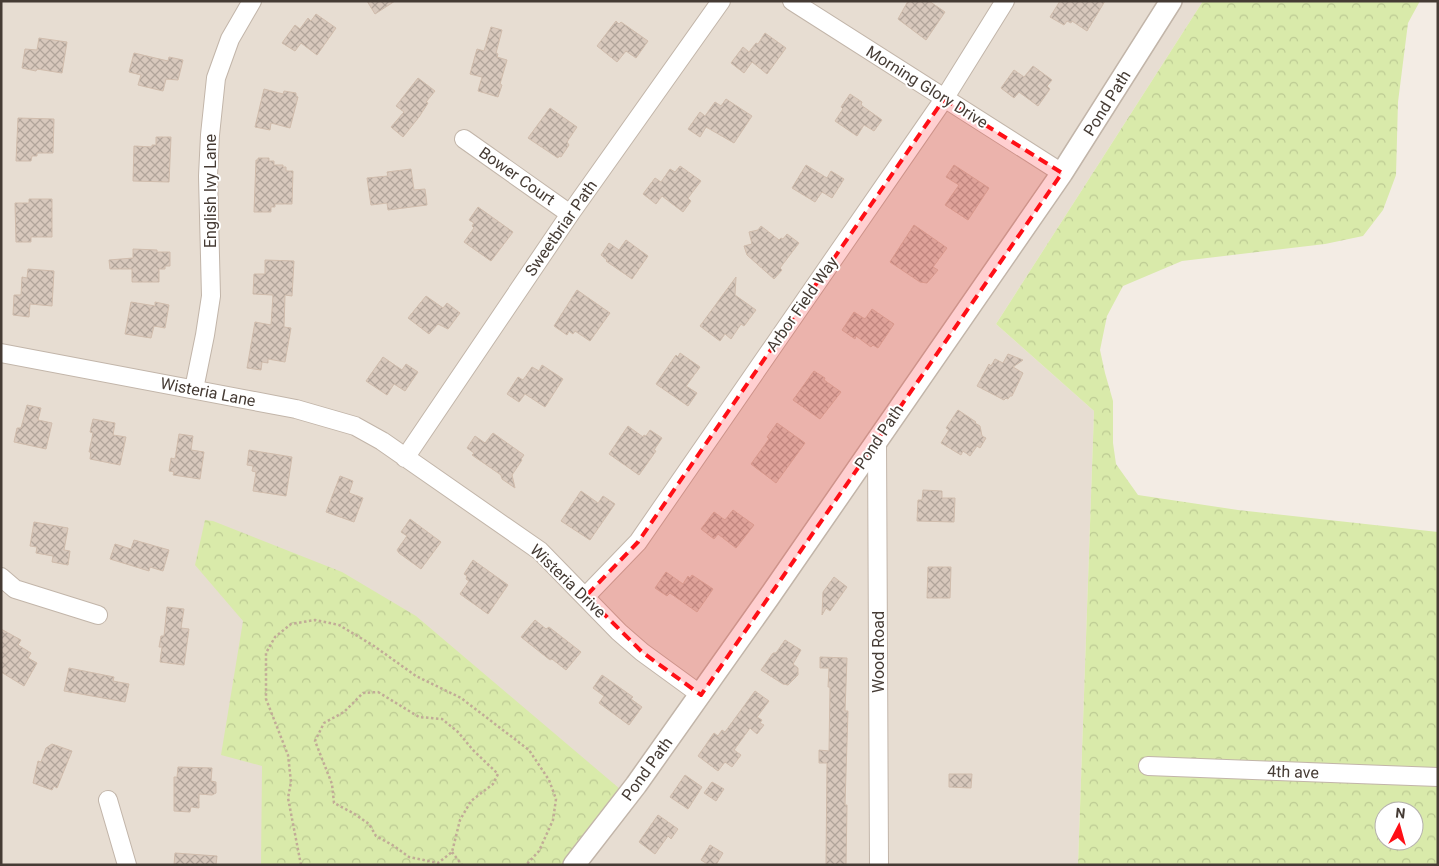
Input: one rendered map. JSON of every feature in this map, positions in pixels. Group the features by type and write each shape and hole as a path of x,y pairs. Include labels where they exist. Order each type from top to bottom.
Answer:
{"street":[{"name":"English Ivy Lane","path":"194,389 211,296 208,176 216,78 230,39 252,1"},
{"name":"Sweetbriar Path","path":"405,458 570,214 721,1"},
{"name":"Morning Glory Drive","path":"792,1 1062,173"},
{"name":"Arbor Field Way","path":"586,596 638,542 944,99 1005,1"},
{"name":"Pond Path","path":"574,865 636,785 700,695 1062,173 1171,1"},
{"name":"Bower Court","path":"464,139 570,214"},
{"name":"Wisteria Lane","path":"1,353 296,409 355,426 382,441 405,458"},
{"name":"Wood Road","path":"877,440 879,865"},
{"name":"Wisteria Drive","path":"405,458 540,551 586,596 619,632 642,652 700,695"},
{"path":"1,577 15,589 98,615"},
{"name":"4th ave","path":"1148,766 1438,777"},
{"path":"108,800 127,865"}],"path":[{"path":"301,865 288,798 291,782 288,754 266,699 266,653 275,637 291,624 315,620 338,625 374,646 416,676 461,698 529,750 549,780 556,799 553,820 540,851 526,865"},
{"path":"378,692 419,717 442,719 458,732 473,750 498,774 493,784 472,801 460,820 452,852 438,863 409,857 376,836 369,824 334,803 332,784 314,741 324,723 344,712 363,693 378,692"},
{"path":"452,852 462,865"}],"highlighted area":[{"path":"944,99 1062,173 701,695 642,652 586,596 638,542"}],"shaded area":[{"path":"1,1 1203,1 996,324 1094,411 1078,865 1,865"}],"green space":[{"path":"1203,1 1420,1 1408,23 1398,102 1396,175 1383,210 1363,236 1325,244 1182,261 1123,286 1107,316 1100,350 1113,401 1113,443 1116,464 1138,495 1238,510 1438,532 1438,865 1078,865 1094,411 996,324"},
{"path":"205,520 213,521 342,572 416,616 620,789 561,865 261,865 262,766 221,755 243,621 195,565"}],"building":[{"path":"367,1 395,1 375,14"},
{"path":"908,1 929,1 945,12 926,40 898,19"},
{"path":"1060,1 1105,1 1087,31 1072,21 1071,23 1067,21 1064,25 1050,17"},
{"path":"316,14 336,28 317,55 301,43 295,51 282,43 295,25 300,29 308,18 311,21"},
{"path":"616,21 619,24 621,22 648,41 636,58 626,51 617,62 597,46"},
{"path":"491,27 502,30 496,53 498,54 497,57 507,60 498,97 478,91 482,77 470,74 477,49 484,51"},
{"path":"765,33 786,48 767,74 752,62 744,73 731,63 743,47 749,52 756,43 758,44"},
{"path":"39,38 67,42 62,73 22,68 25,49 37,50"},
{"path":"134,53 168,61 169,57 183,60 178,80 166,79 163,91 138,85 141,75 129,72"},
{"path":"1033,66 1052,80 1047,86 1050,89 1038,106 1019,92 1014,98 1001,88 1014,70 1024,77"},
{"path":"418,78 435,91 426,102 428,103 419,117 403,137 391,127 404,112 396,106"},
{"path":"264,89 283,94 284,91 296,93 298,97 290,128 271,123 270,130 255,127"},
{"path":"850,94 862,102 861,105 882,120 874,131 864,125 857,136 835,121 843,109 841,107"},
{"path":"726,99 752,116 734,143 706,127 700,137 688,129 700,112 705,116 715,102 721,106"},
{"path":"550,108 577,127 567,142 569,145 561,157 559,156 558,158 528,138"},
{"path":"18,118 54,119 53,153 37,153 37,156 32,156 31,161 16,161"},
{"path":"156,137 171,137 169,182 133,181 134,146 152,147 152,145 156,145"},
{"path":"258,158 269,158 269,161 274,161 274,165 283,165 283,167 286,167 286,171 293,171 292,204 275,204 275,207 271,207 271,212 254,212 256,160"},
{"path":"806,165 827,178 831,171 844,179 832,198 822,192 815,202 792,188"},
{"path":"954,165 989,188 968,220 945,205 959,185 946,177"},
{"path":"680,166 701,181 688,198 691,201 683,212 662,196 656,204 643,194 655,178 661,182 670,169 675,172"},
{"path":"411,169 414,190 425,189 427,205 388,210 387,203 371,205 367,178 388,176 387,172"},
{"path":"29,199 52,199 52,237 31,237 31,242 16,242 15,203 29,203"},
{"path":"478,207 513,232 491,261 464,242 474,228 472,226 474,223 469,220"},
{"path":"914,225 947,248 933,267 938,270 927,283 920,282 890,262"},
{"path":"761,226 779,240 783,239 787,234 799,243 774,279 747,255 744,246 752,244 749,232 758,230"},
{"path":"626,240 648,256 632,279 606,261 601,255 609,243 619,250"},
{"path":"133,249 170,252 170,266 165,266 165,269 159,269 159,282 132,282 132,269 110,269 109,260 133,258"},
{"path":"265,260 294,261 292,296 285,295 284,327 291,328 285,362 268,359 268,363 262,362 261,370 247,368 255,322 271,325 273,295 253,294 254,274 265,274"},
{"path":"28,269 54,271 52,306 30,304 29,317 13,315 14,295 21,295 22,277 27,278"},
{"path":"736,277 735,295 756,310 744,326 741,324 731,339 725,334 720,341 700,326"},
{"path":"577,290 610,313 590,341 575,331 573,334 569,331 567,335 554,326"},
{"path":"426,296 443,308 447,303 460,313 448,329 438,324 429,334 408,318"},
{"path":"131,302 155,306 155,302 169,305 165,328 154,326 151,338 125,334"},
{"path":"872,309 894,324 878,348 873,345 871,347 856,336 855,339 842,330 854,312 865,319"},
{"path":"680,353 700,367 686,386 697,393 688,406 656,384 676,355 678,357"},
{"path":"1008,354 1023,360 1013,367 1023,373 1012,396 1004,400 977,386 989,364 991,366 995,359 1003,363"},
{"path":"383,357 402,370 406,364 418,372 405,391 394,384 387,395 366,381"},
{"path":"542,365 563,379 545,407 525,394 519,402 507,394 518,377 523,380 532,367 539,371"},
{"path":"814,371 841,392 820,419 793,400"},
{"path":"27,405 41,408 38,420 52,423 46,449 14,442 17,428 21,428"},
{"path":"958,410 980,426 982,436 986,438 980,448 977,446 970,456 963,451 961,455 941,443 949,430 946,428"},
{"path":"93,419 115,423 113,435 126,437 120,465 90,459 91,452 89,452 93,433 90,432"},
{"path":"777,423 805,443 776,483 751,464 769,439 767,437"},
{"path":"628,426 643,437 650,430 662,438 654,450 656,451 639,475 609,454"},
{"path":"493,433 524,455 512,475 515,488 502,479 501,475 472,455 474,453 467,448 475,436 485,443"},
{"path":"179,434 193,436 191,450 204,452 200,479 173,475 174,472 169,471 171,458 175,459"},
{"path":"249,450 292,457 286,496 253,491 256,472 252,471 253,466 247,465"},
{"path":"340,476 353,481 349,493 363,498 354,522 326,512"},
{"path":"923,490 942,491 942,498 955,498 954,522 917,521 918,500 922,500"},
{"path":"581,491 598,503 603,496 615,504 590,540 561,521"},
{"path":"733,510 754,525 736,548 718,534 714,539 701,529 714,512 725,520"},
{"path":"410,519 441,542 421,569 397,550 407,536 401,532"},
{"path":"34,522 68,528 64,550 70,551 68,565 52,562 53,556 36,553 37,547 30,546"},
{"path":"134,540 169,550 163,571 150,567 149,571 110,559 115,544 131,549"},
{"path":"473,560 508,585 488,614 460,594 469,581 464,574"},
{"path":"928,567 951,567 950,598 927,598"},
{"path":"666,572 683,584 688,576 690,578 692,575 713,589 697,612 670,593 667,596 655,588"},
{"path":"834,577 847,587 830,611 826,608 822,615 823,592"},
{"path":"167,607 184,609 181,628 189,629 184,665 160,662 162,647 159,647 161,636 164,636"},
{"path":"535,620 546,629 549,627 581,652 566,670 521,637"},
{"path":"1,629 21,640 18,645 31,653 28,658 37,663 24,686 1,672"},
{"path":"785,640 801,650 793,664 798,668 798,675 788,685 783,684 761,670"},
{"path":"820,657 847,658 845,711 848,711 845,805 847,805 846,865 826,865 827,763 819,763 819,750 829,751 830,687 828,687 829,668 820,668"},
{"path":"69,668 114,677 113,681 129,684 125,702 64,691"},
{"path":"602,675 633,697 631,699 642,707 629,725 599,703 604,696 593,688"},
{"path":"755,691 769,701 757,717 762,720 760,723 764,725 757,734 750,728 734,750 741,755 732,767 725,762 718,771 698,756 714,733 718,736 722,730 725,732"},
{"path":"52,744 72,751 57,788 54,786 52,790 33,783 38,761 41,762 46,748"},
{"path":"178,767 212,768 211,781 216,782 216,793 212,795 199,794 199,808 191,807 190,812 174,811 174,777 177,777"},
{"path":"949,774 972,774 971,788 949,787"},
{"path":"685,775 702,787 688,809 670,797"},
{"path":"712,782 724,789 716,801 704,793"},
{"path":"658,815 678,829 671,839 668,836 655,854 639,842"},
{"path":"710,845 723,853 716,865 709,865 701,860"},
{"path":"175,853 217,856 216,865 174,865"}]}
